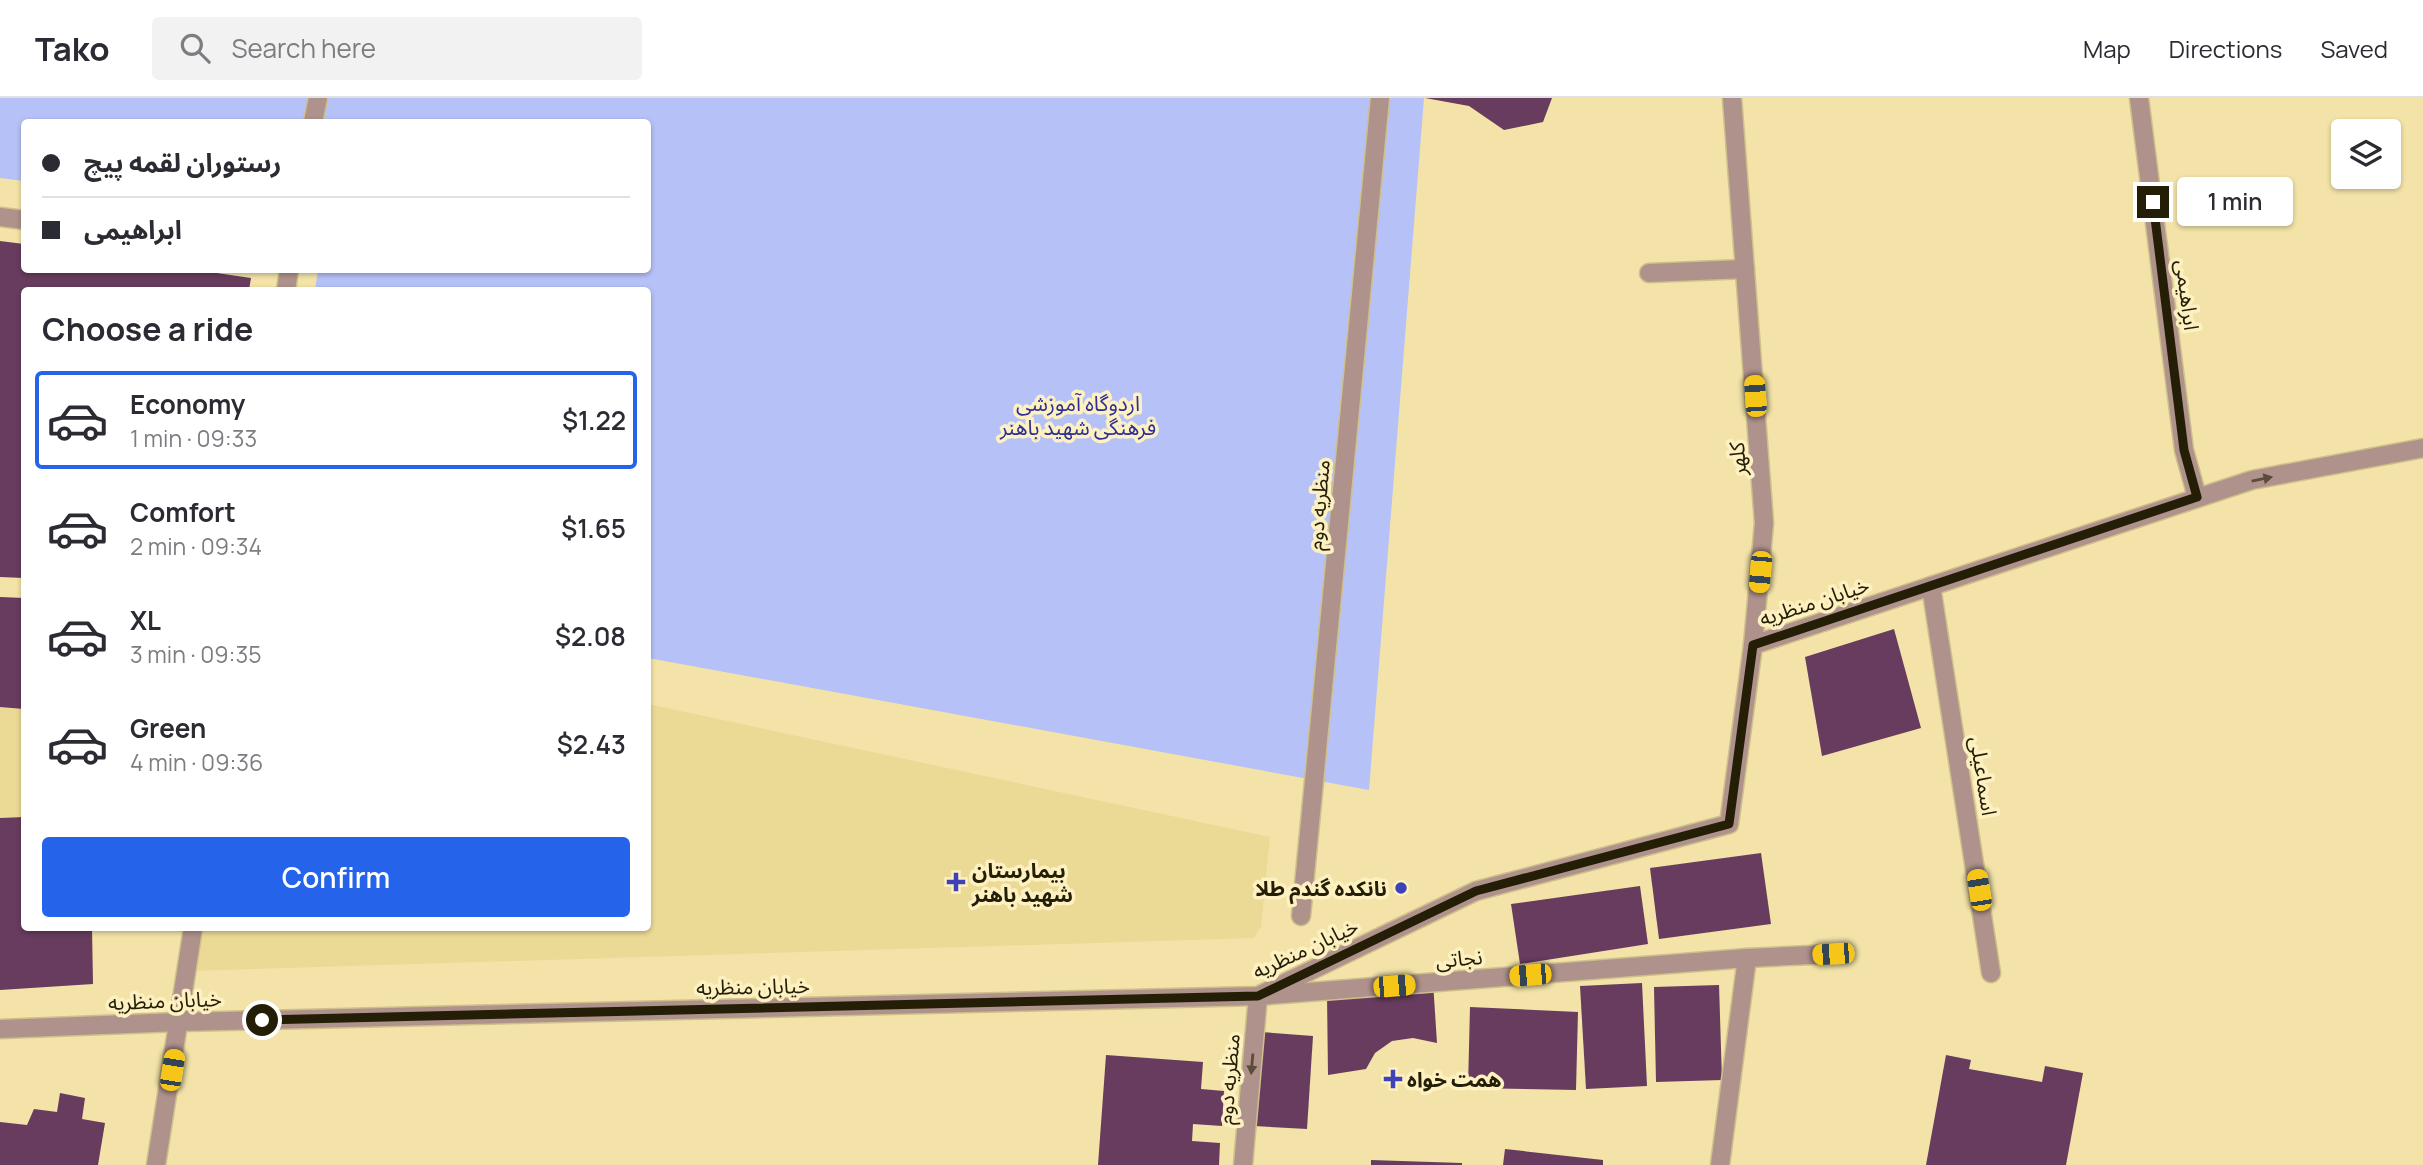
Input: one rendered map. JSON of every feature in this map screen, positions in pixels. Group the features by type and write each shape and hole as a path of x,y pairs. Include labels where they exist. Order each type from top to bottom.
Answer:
{"street":[{"path":"314,119 318,98"},
{"name":"منظریه دوم","path":"1301,916 1380,98"},
{"name":"کلهر","path":"1732,98 1765,523 1753,645"},
{"name":"ابراهیمی","path":"2139,98 2184,450 2197,497"},
{"path":"0,217 21,220"},
{"path":"1649,273 1745,268"},
{"name":"خیابان منظریه","path":"0,1029 179,1022 1258,996 1476,891 1729,824 1753,645 2197,497 2252,481 2423,449"},
{"name":"اسماعیلی","path":"1931,586 1992,973"},
{"path":"156,1165 192,931"},
{"name":"نجاتی","path":"1258,996 1747,958 1833,954"},
{"path":"1720,1165 1747,958"},
{"name":"منظریه دوم","path":"1243,1165 1258,996"}],"shaded area":[{"path":"0,597 21,598 21,817 0,818"},
{"name":"بیمارستان شهید باهنر","path":"651,705 1270,837 1261,927 1254,938 190,971 198,931 651,931"}],"green space":[{"name":"اردوگاه آموزشی فرهنگی شهید باهنر","path":"0,98 1424,98 1369,790 651,659 651,287 315,287 318,273 651,273 651,119 21,119 21,181 0,178"}],"building":[{"path":"1425,98 1552,98 1543,122 1504,130 1469,106"},
{"path":"0,241 21,244 21,273 217,273 251,278 250,287 21,287 21,578 0,577"},
{"path":"0,597 21,598 21,709 0,707"},
{"path":"1894,629 1921,728 1822,756 1805,657"},
{"path":"21,817 21,931 92,931 93,984 0,990 0,818"},
{"path":"1761,853 1771,924 1659,939 1650,868"},
{"path":"1640,886 1648,944 1520,964 1511,904"},
{"path":"1433,982 1437,1043 1413,1038 1392,1041 1375,1053 1366,1069 1328,1075 1327,994"},
{"path":"1642,983 1647,1086 1586,1089 1580,986"},
{"path":"1719,985 1722,1080 1656,1082 1654,987"},
{"path":"1470,1007 1578,1012 1576,1090 1468,1088"},
{"path":"1261,1032 1313,1036 1307,1129 1254,1126"},
{"path":"1106,1055 1203,1062 1201,1089 1224,1091 1222,1126 1193,1124 1192,1141 1220,1143 1219,1165 1098,1165"},
{"path":"1946,1055 1971,1060 1969,1069 2042,1082 2045,1066 2083,1073 2066,1165 1926,1165"},
{"path":"60,1093 85,1098 82,1119 105,1123 98,1165 0,1165 0,1122 27,1125 34,1109 57,1112"},
{"path":"1505,1149 1603,1160 1603,1165 1503,1165"},
{"path":"1371,1160 1462,1163 1462,1165 1371,1165"}],"place":[{"name":"بیمارستان شهید باهنر","path":"956,882"},
{"name":"نانکده گندم طلا","path":"1401,888"},
{"name":"همت خواه","path":"1393,1079"}],"route":[{"path":"262,1020 1258,996 1476,891 1729,824 1753,645 2197,497 2184,450 2153,202"}]}
